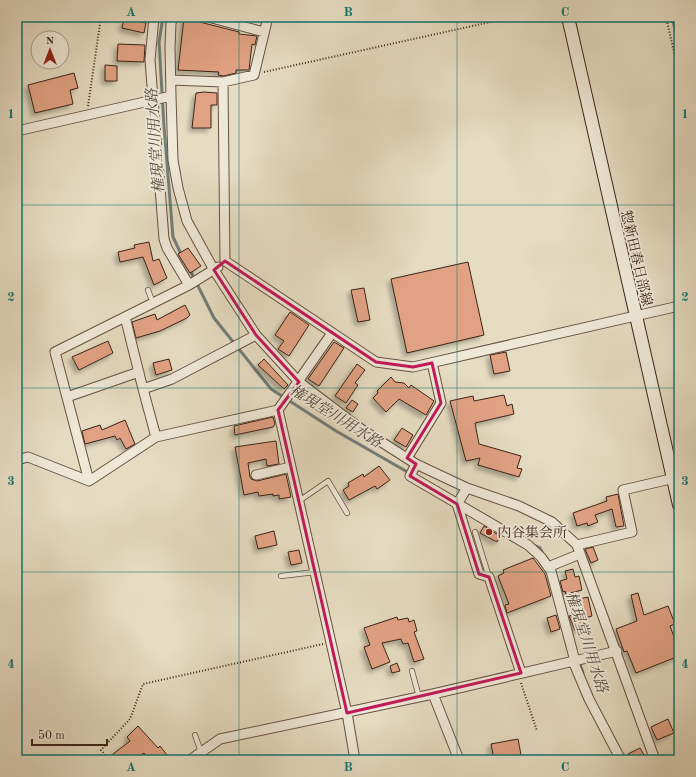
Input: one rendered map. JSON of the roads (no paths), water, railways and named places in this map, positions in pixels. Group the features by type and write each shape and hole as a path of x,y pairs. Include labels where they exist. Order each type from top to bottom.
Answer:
{"main road":[{"name":"惣新田春日部線","path":"568,17 636,316 676,478 679,505"}],"street":[{"path":"208,17 264,32"},
{"path":"171,80 223,82 254,75 268,17"},
{"path":"189,285 167,248 164,239 150,60 153,18 172,20 171,96 173,160 178,188 188,221 214,270 256,335 299,382 361,429 416,464 467,488 519,506 552,522 579,549 655,760"},
{"path":"223,82 225,261"},
{"path":"17,131 171,96"},
{"path":"225,261 376,362 413,367 679,306"},
{"path":"89,481 55,352 189,285 214,270 225,261"},
{"path":"125,317 156,437"},
{"path":"89,481 156,437 278,410 332,333"},
{"path":"143,389 172,379 256,335"},
{"path":"407,458 440,403 432,363"},
{"path":"67,397 139,372"},
{"path":"278,410 331,642 355,760"},
{"path":"17,460 28,458 89,481"},
{"path":"416,464 410,476 534,550 551,571 574,661 582,686 621,760"},
{"path":"256,475 291,467"},
{"path":"548,567 579,549 632,532 622,490 676,478"},
{"path":"456,504 467,488"},
{"path":"456,504 479,574 489,577 520,673"},
{"path":"190,760 220,739 433,694 617,651"},
{"path":"433,694 459,760"}],"lane":[{"path":"148,290 153,303"},
{"path":"299,501 328,481 347,513"},
{"path":"475,532 489,577"},
{"path":"281,576 315,572"},
{"path":"412,671 419,697"},
{"path":"195,735 201,752"}],"waterway":[{"name":"権現堂川用水路","path":"163,17 159,42 164,126 173,237 182,256"},
{"path":"672,17 679,46"},
{"name":"権現堂川用水路","path":"190,270 214,318 271,389 336,431 411,474"},
{"name":"権現堂川用水路","path":"533,545 540,548 543,554"},
{"name":"権現堂川用水路","path":"579,661 583,673"}],"place":[{"name":"内谷集会所","path":"489,532"}]}
